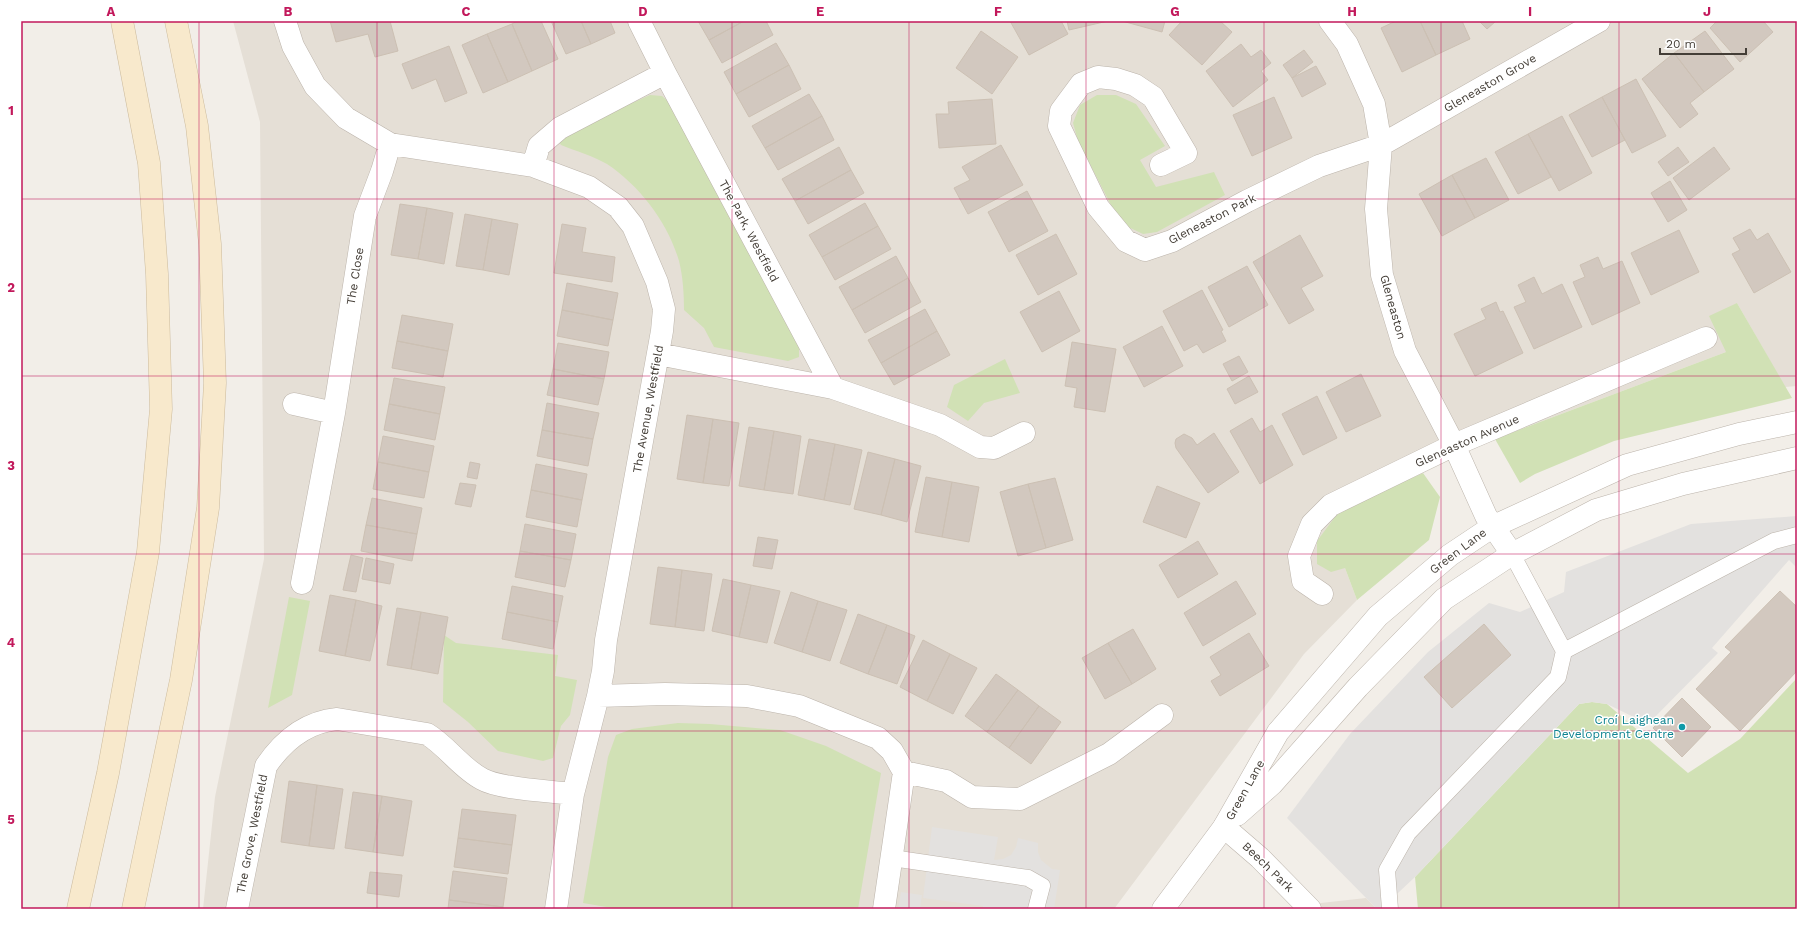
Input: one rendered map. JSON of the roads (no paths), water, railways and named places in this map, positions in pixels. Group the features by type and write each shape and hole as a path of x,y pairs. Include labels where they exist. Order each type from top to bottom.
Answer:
{"main road":[{"path":"78,909 108,773 148,552 161,409 157,274 149,163 122,21"},
{"path":"133,909 184,657 208,508 215,383 209,236 197,126 176,21"}],"street":[{"name":"The Avenue, Westfield","path":"285,21 293,46 315,86 346,118 390,144 533,166 589,187 618,207 633,226 657,282 664,309 658,354 606,640 603,671 598,696 572,794 556,909"},
{"name":"The Park, Westfield","path":"640,21 665,73 833,388"},
{"name":"Gleneaston","path":"1330,21 1347,44 1374,104 1381,145 1376,209 1382,275 1406,351 1454,445 1492,527 1512,554"},
{"name":"Gleneaston Grove","path":"1381,145 1599,21"},
{"path":"533,166 538,146 560,128 665,73"},
{"name":"Gleneaston Park","path":"1161,165 1186,153 1153,98 1135,85 1116,79 1098,77 1081,84 1061,111 1059,126 1098,206 1126,242 1145,250 1172,241 1247,200 1319,166 1381,145"},
{"name":"The Close","path":"302,583 334,412 365,216 382,171 390,144"},
{"name":"Gleneaston Avenue","path":"1322,594 1303,581 1299,556 1312,524 1331,505 1454,445 1706,338"},
{"path":"658,354 833,388 940,425 980,447 994,448 1024,433"},
{"path":"294,404 334,412"},
{"name":"Green Lane","path":"1163,909 1224,827 1278,732 1378,616 1450,555 1492,527 1627,465 1739,434 1797,422"},
{"name":"Green Lane","path":"1224,827 1272,784 1358,687 1444,599 1512,554 1596,510 1683,484 1797,458"},
{"path":"1492,527 1531,523 1608,488 1683,484"},
{"path":"598,696 665,694 747,696 799,706 878,738 892,751 904,772 884,909"},
{"path":"904,772 946,781 972,797 1020,799 1109,754 1162,715"},
{"name":"The Grove, Westfield","path":"237,909 266,766 274,754 287,740 325,720 337,719 427,734 440,742 471,772 492,784 572,794"},
{"name":"Beech Park","path":"1224,827 1260,858 1310,909"}],"lane":[{"path":"1564,651 1774,541 1797,535"},
{"path":"1390,909 1387,870 1408,833 1558,677 1564,651 1512,554"},
{"path":"892,858 1028,878 1042,886 1036,909"}],"place":[{"name":"Croí Laighean Development Centre","path":"1682,727"}]}
